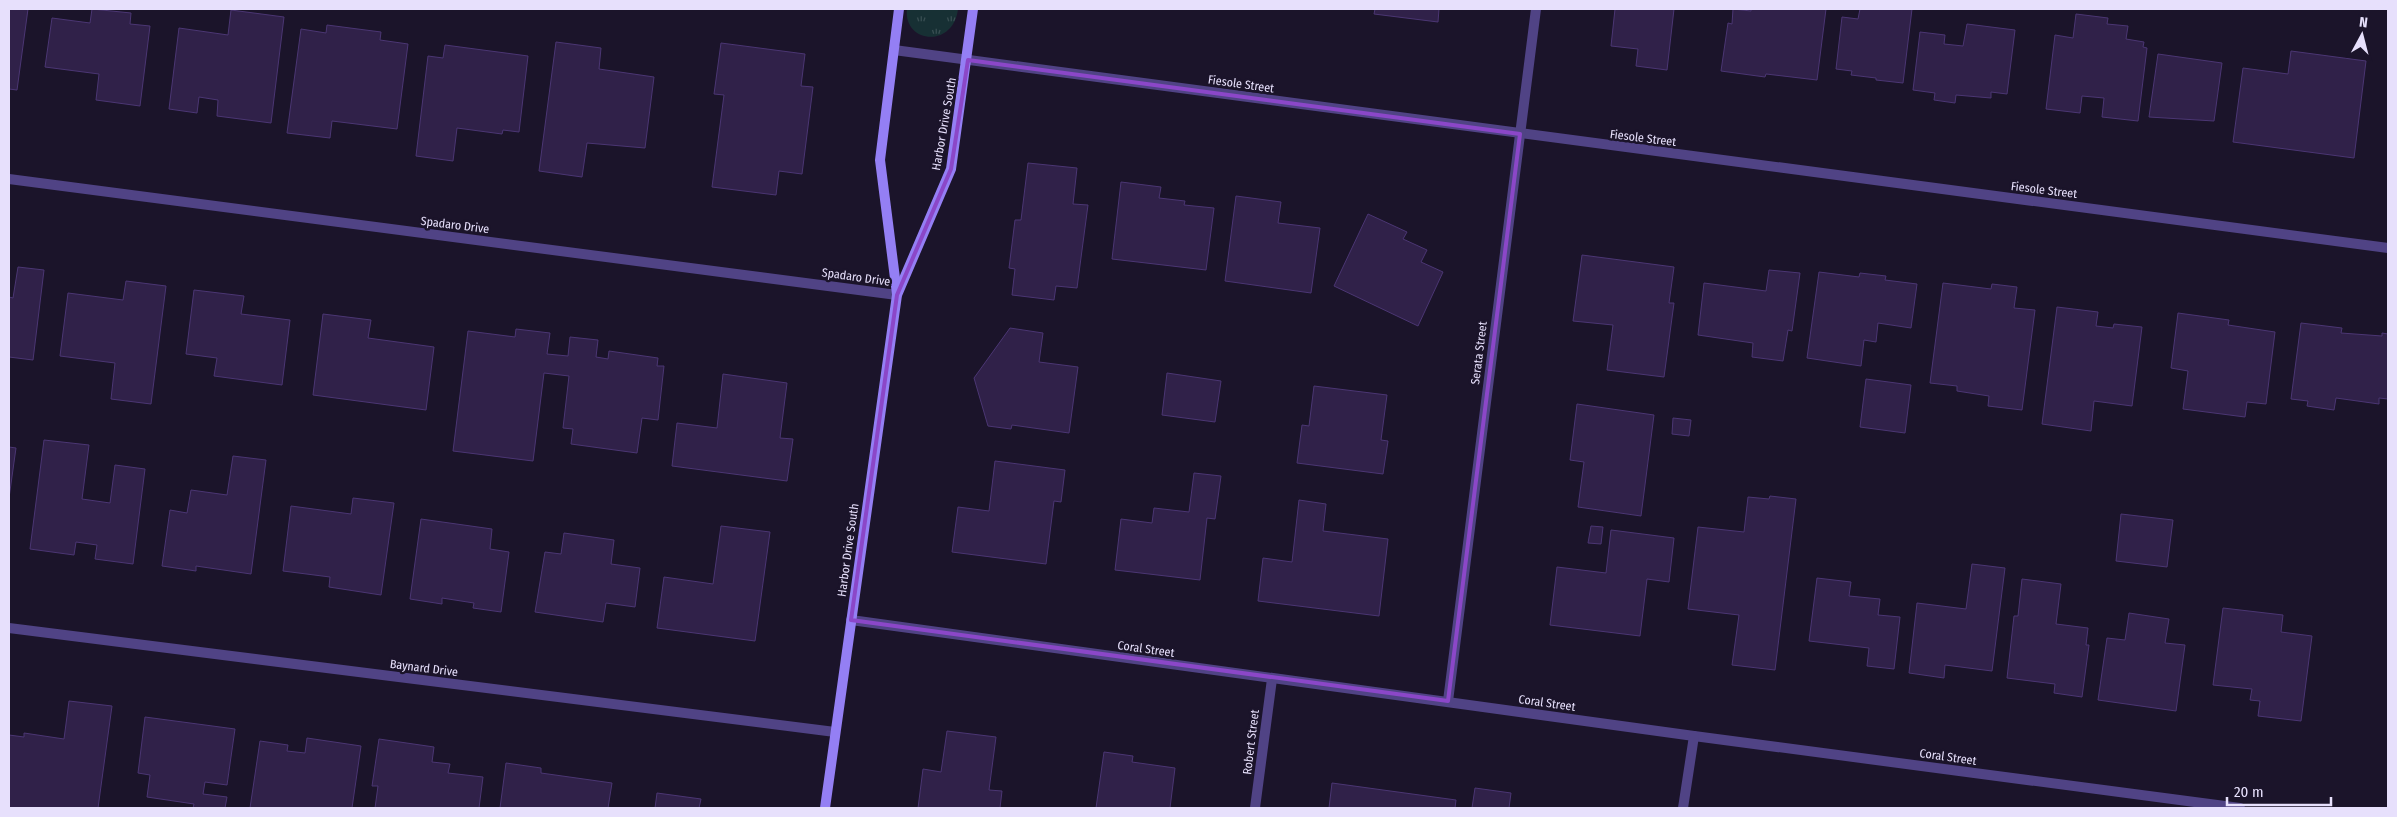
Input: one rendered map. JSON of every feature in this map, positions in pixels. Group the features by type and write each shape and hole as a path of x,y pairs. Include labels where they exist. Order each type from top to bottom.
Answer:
{"street":[{"name":"Harbor Drive South","path":"897,295 880,160 899,9"},
{"name":"Harbor Drive South","path":"825,808 897,295 951,168 974,9"},
{"name":"Serata Street","path":"1448,701 1536,9"},
{"name":"Fiesole Street","path":"894,50 2388,248"},
{"name":"Spadaro Drive","path":"9,179 897,295"},
{"name":"Coral Street","path":"851,620 1272,679 2240,808"},
{"name":"Baynard Drive","path":"9,628 835,732"},
{"name":"Robert Street","path":"1255,808 1272,679"},
{"path":"1683,808 1694,736"}],"highlighted area":[{"path":"968,60 1520,134 1448,701 851,620 897,295 951,169"}],"green space":[{"path":"907,9 958,9 954,22 947,31 939,36 929,37 913,29 908,20"}],"building":[{"path":"9,9 28,9 17,90 9,89"},
{"path":"92,9 131,13 130,24 150,26 140,106 96,100 99,74 45,67 52,18 90,23"},
{"path":"1375,9 1439,9 1438,22 1374,14"},
{"path":"1615,9 1674,9 1667,70 1636,66 1638,49 1611,46"},
{"path":"1733,9 1751,11 1751,9 1826,9 1817,80 1766,74 1765,77 1721,71 1728,23 1732,24"},
{"path":"1860,9 1912,9 1903,83 1851,75 1852,71 1836,69 1842,17 1858,19"},
{"path":"231,10 284,17 271,123 217,116 218,100 199,97 197,113 169,109 179,28 228,35"},
{"path":"2076,14 2108,18 2107,24 2128,26 2126,39 2144,42 2143,47 2147,48 2138,121 2102,117 2104,98 2082,96 2080,113 2046,109 2055,35 2073,38"},
{"path":"1967,24 2015,30 2007,94 1991,92 1991,98 1956,95 1955,103 1934,100 1935,93 1913,90 1920,32 1945,35 1944,44 1963,46"},
{"path":"327,25 381,32 380,40 408,44 397,129 332,121 330,138 287,133 301,29 326,33"},
{"path":"556,42 601,48 599,69 654,77 645,148 587,143 582,177 539,171"},
{"path":"721,43 805,54 801,86 813,87 802,174 779,171 776,195 712,187 724,95 714,94"},
{"path":"445,45 528,56 519,132 503,130 502,134 457,128 453,161 416,156 428,56 443,58"},
{"path":"2291,51 2366,61 2354,158 2233,142 2243,68 2288,74"},
{"path":"2158,54 2222,63 2214,121 2149,117"},
{"path":"1028,163 1077,168 1073,204 1088,205 1077,288 1056,286 1054,300 1012,295 1015,269 1009,268 1015,220 1021,220"},
{"path":"1121,182 1161,187 1159,198 1185,201 1184,205 1214,208 1206,270 1112,259"},
{"path":"1236,196 1281,202 1278,223 1320,228 1311,293 1225,281"},
{"path":"1368,214 1407,232 1403,239 1427,250 1421,262 1443,272 1418,326 1334,286"},
{"path":"1582,255 1674,267 1669,303 1674,303 1664,377 1607,370 1613,325 1573,321"},
{"path":"18,267 44,270 33,360 9,357 9,297 13,298"},
{"path":"1769,270 1800,273 1792,331 1788,330 1783,361 1752,357 1753,343 1698,335 1704,283 1766,291"},
{"path":"1819,272 1859,277 1860,273 1886,276 1885,280 1917,284 1911,328 1878,323 1876,342 1864,340 1861,366 1807,358"},
{"path":"126,281 166,286 151,404 111,399 115,363 60,356 68,293 123,300"},
{"path":"1943,283 1991,289 1992,284 2017,287 2014,308 2035,310 2022,410 1988,406 1989,396 1957,391 1957,386 1930,383"},
{"path":"194,290 244,296 241,314 290,320 282,385 214,376 217,358 186,354"},
{"path":"2057,307 2098,312 2096,326 2113,328 2114,324 2142,327 2132,406 2094,401 2091,431 2042,424"},
{"path":"2178,313 2229,320 2228,325 2275,332 2266,404 2247,402 2245,417 2183,409 2188,371 2171,368"},
{"path":"323,314 371,320 368,338 434,347 426,410 313,395"},
{"path":"2301,323 2342,328 2341,333 2382,336 2382,333 2388,334 2388,399 2379,398 2379,404 2336,398 2334,410 2307,406 2308,401 2291,399"},
{"path":"1010,328 1043,333 1039,362 1078,367 1069,433 1012,425 1011,429 988,426 974,378"},
{"path":"516,329 550,333 547,354 568,356 570,337 598,340 596,357 608,359 609,351 658,358 657,366 664,366 658,420 642,418 637,453 571,444 573,429 563,428 569,376 544,373 533,461 453,451 468,331 515,337"},
{"path":"1167,373 1221,381 1215,422 1162,415"},
{"path":"723,374 787,383 780,438 793,439 787,481 672,466 677,423 717,428"},
{"path":"1866,379 1911,385 1905,433 1860,427"},
{"path":"1314,386 1387,395 1381,440 1388,441 1383,474 1297,463 1302,425 1309,426"},
{"path":"1577,404 1654,415 1641,516 1578,507 1584,462 1570,460"},
{"path":"1673,418 1691,420 1689,436 1672,434"},
{"path":"44,440 89,445 82,499 110,503 115,465 145,469 133,564 95,559 97,545 76,542 74,555 30,549"},
{"path":"9,447 16,448 9,498"},
{"path":"233,456 266,460 251,574 196,566 196,571 162,566 170,510 187,513 191,490 227,495"},
{"path":"995,461 1065,470 1061,502 1054,501 1046,564 952,552 958,507 989,511"},
{"path":"1194,473 1221,476 1215,519 1207,518 1200,580 1115,570 1121,519 1152,523 1154,508 1189,512"},
{"path":"1770,496 1796,499 1775,670 1732,665 1739,615 1688,609 1698,527 1744,532 1748,497 1769,499"},
{"path":"353,498 394,503 381,595 329,587 330,577 283,571 291,506 351,514"},
{"path":"1299,500 1326,504 1323,531 1388,539 1379,616 1258,601 1263,558 1292,562"},
{"path":"2121,514 2173,520 2167,567 2116,561"},
{"path":"421,519 492,529 490,549 509,552 501,612 473,608 474,603 442,598 442,604 410,599"},
{"path":"721,526 770,532 755,641 657,628 664,577 713,584"},
{"path":"1591,526 1603,527 1601,544 1588,543"},
{"path":"1611,530 1674,538 1669,582 1647,579 1640,636 1550,625 1557,567 1606,573"},
{"path":"564,533 614,540 611,564 640,568 635,607 606,603 603,622 535,612 545,552 561,554"},
{"path":"1972,564 2005,568 1992,671 1945,665 1944,678 1909,673 1917,603 1966,609"},
{"path":"1817,578 1851,582 1849,596 1880,599 1878,615 1900,617 1894,669 1867,666 1869,648 1809,641"},
{"path":"2022,579 2061,584 2056,624 2088,628 2086,645 2089,645 2082,697 2054,693 2055,684 2007,678 2014,616 2018,616"},
{"path":"2223,608 2283,615 2281,632 2312,636 2301,721 2258,716 2260,701 2250,700 2252,689 2213,685"},
{"path":"2129,613 2169,619 2165,643 2185,645 2176,711 2098,700 2107,638 2125,640"},
{"path":"69,701 112,706 98,808 9,808 9,735 24,737 24,733 64,739"},
{"path":"145,717 235,729 227,785 205,782 203,794 227,797 225,808 193,808 194,804 147,797 150,775 138,773"},
{"path":"947,731 996,737 989,790 1002,791 1000,808 918,808 923,769 941,772"},
{"path":"307,738 361,746 352,808 250,808 260,741 288,745 287,751 305,753"},
{"path":"379,739 434,747 432,762 450,764 448,773 483,777 479,808 375,808 378,786 372,786"},
{"path":"1104,752 1133,756 1132,762 1175,768 1170,808 1096,808"},
{"path":"506,763 541,768 541,773 612,783 608,808 500,808"},
{"path":"1332,783 1456,800 1455,808 1329,808"},
{"path":"1475,788 1511,793 1509,808 1472,808"},
{"path":"657,793 701,799 699,808 655,808"}]}
